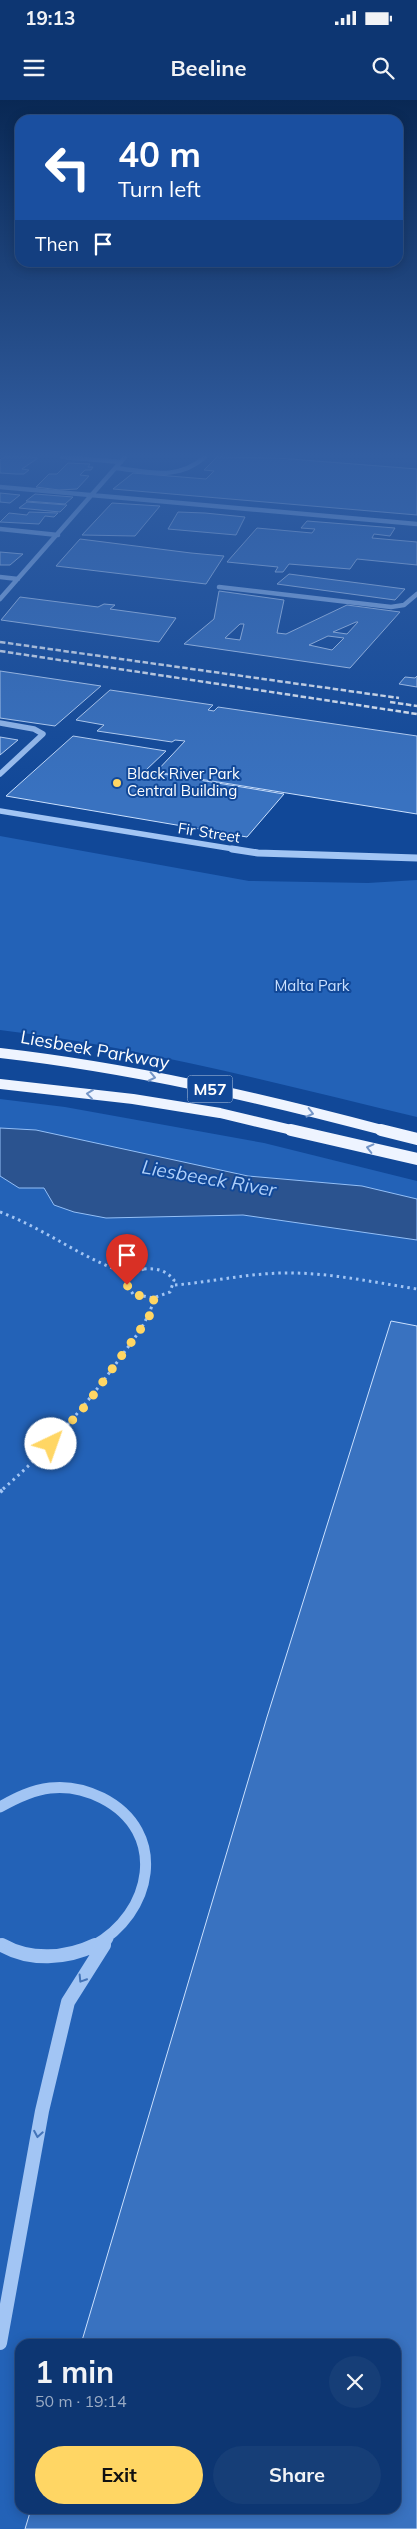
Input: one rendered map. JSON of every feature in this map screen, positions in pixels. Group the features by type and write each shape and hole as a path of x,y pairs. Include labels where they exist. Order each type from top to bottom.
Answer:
{"main road":[{"name":"Liesbeek Parkway","path":"0,1053 146,1076 216,1090 417,1139"},
{"name":"M57","path":"0,1084 133,1099 220,1113 417,1159"}],"street":[{"path":"0,599 26,570"},
{"path":"0,577 18,579"},
{"path":"219,587 391,607 404,605 417,594"},
{"name":"Fir Street","path":"0,811 258,853 417,858"},
{"path":"0,1807 22,1795 50,1788 78,1789 105,1798 126,1814 141,1835 148,1860 145,1886 132,1915 108,1938 68,2002 42,2111 0,2343"},
{"path":"0,1944 10,1951 44,1957 78,1953 108,1938"}],"lane":[{"path":"0,723 34,729 43,734 0,774"}],"path":[{"path":"0,1212 28,1222 110,1268 132,1275 144,1270 160,1269 171,1276 174,1285 169,1294 154,1299 133,1294 127,1285 132,1275"},
{"path":"174,1285 202,1283 257,1274 296,1273 417,1289"},
{"path":"0,1492 38,1458 87,1404 149,1317 154,1299"}],"green space":[{"name":"Malta Park","path":"0,836 249,881 368,883 417,880 417,1117 158,1056 53,1037 0,1030"},
{"path":"0,1099 65,1107 264,1143 417,1181 417,2529 0,2529"}],"water":[{"name":"Liesbeeck River","path":"0,1128 36,1130 248,1176 362,1186 417,1199 417,1240 243,1215 106,1218 74,1212 54,1205 44,1188 19,1188 0,1176"}],"building":[{"path":"92,570 215,570 206,584"},
{"path":"289,574 405,589 395,600 277,584"},
{"path":"219,591 284,600 277,633 286,634 347,605 400,612 350,668 184,644 214,619","holes":["358,622 347,634 333,632","240,624 244,624 240,640 225,638","328,636 344,638 332,650 309,645"]},
{"path":"20,597 98,607 104,604 115,605 110,609 176,618 159,642 1,620"},
{"path":"0,671 101,686 55,726 0,718"},
{"path":"417,676 417,687 399,684 405,677 415,678"},
{"path":"110,690 213,705 208,710 214,711 218,707 417,736 417,814 156,772 185,741 175,740 172,742 97,731 104,725 76,720"},
{"name":"Black River Park Central Building","path":"73,736 166,751 145,771 284,794 247,837 6,796"},
{"path":"0,737 18,740 0,755"},
{"path":"391,1321 417,1326 417,2529 25,2529 30,2514 401,2514 401,2339 82,2339 267,1717"}],"railway":[{"path":"0,642 399,698"},
{"path":"0,651 417,714"},
{"path":"390,702 417,706"}],"place":[{"name":"Black River Park Central Building","path":"117,783"}],"route":[{"path":"51,1444 87,1404 149,1317 154,1299 146,1299 133,1294 127,1285"}]}
